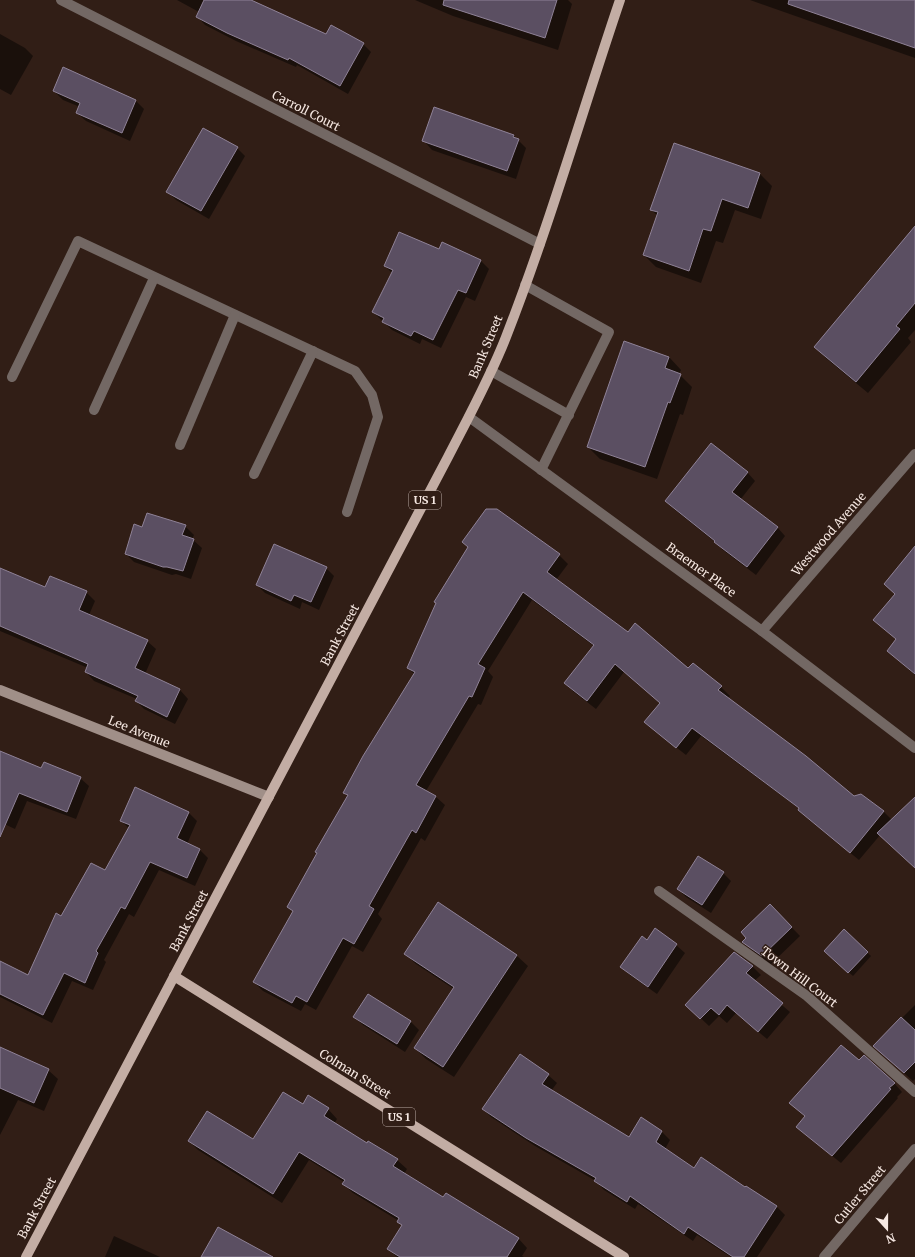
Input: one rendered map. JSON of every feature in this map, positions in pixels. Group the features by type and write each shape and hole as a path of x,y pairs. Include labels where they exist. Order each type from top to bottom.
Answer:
{"main road":[{"name":"Bank Street","path":"26,1257 469,417 491,371 540,244 620,0"},
{"name":"Lee Avenue","path":"0,690 269,797"},
{"name":"Colman Street","path":"174,976 624,1257"}],"street":[{"name":"Carroll Court","path":"61,0 540,244"},
{"path":"12,377 78,241 154,278 355,371 372,395 378,418 347,512"},
{"path":"94,410 154,278"},
{"path":"525,285 609,332 541,470"},
{"path":"180,445 235,315"},
{"path":"254,474 313,351"},
{"path":"491,371 569,414"},
{"name":"Braemer Place","path":"469,417 762,631 915,748"},
{"name":"Westwood Avenue","path":"762,631 915,454"},
{"name":"Town Hill Court","path":"659,891 807,996 915,1092"},
{"name":"Cutler Street","path":"824,1257 915,1149"}],"building":[{"path":"204,0 251,0 326,34 331,25 364,43 340,86 289,58 288,60 227,33 196,17"},
{"path":"444,0 557,0 545,38 443,5"},
{"path":"789,0 915,0 915,48 788,4"},
{"path":"63,67 136,100 122,133 76,113 80,103 53,91"},
{"path":"434,107 514,135 513,137 519,139 507,171 422,141"},
{"path":"203,128 238,147 201,211 166,192"},
{"path":"674,143 760,173 748,208 722,199 711,231 703,229 689,271 643,255 658,212 650,210"},
{"path":"915,226 915,303 896,326 900,329 856,382 814,347"},
{"path":"399,232 439,249 442,242 481,260 466,293 458,290 433,340 414,331 411,336 382,322 384,318 372,312 393,270 384,266"},
{"path":"624,341 669,357 665,368 681,374 670,403 668,402 645,467 587,447"},
{"path":"711,443 748,472 732,492 778,527 747,567 714,542 715,541 665,501"},
{"path":"486,509 497,509 560,554 547,572 628,632 635,623 688,668 693,663 722,686 718,690 806,756 854,796 861,794 884,811 850,853 798,810 799,808 692,728 676,748 644,722 660,703 615,664 587,701 564,683 594,645 523,592 478,664 485,668 472,697 469,696 416,785 436,796 416,833 412,830 369,906 374,909 354,944 343,938 307,1002 296,996 292,1003 253,982 293,911 287,907 317,853 315,852 348,795 343,793 363,756 415,672 407,668 436,603 434,602 468,547 462,542"},
{"path":"147,513 186,525 182,535 194,539 183,571 163,567 125,554 134,524 142,527"},
{"path":"274,544 327,567 311,602 294,595 291,601 256,585"},
{"path":"915,546 915,674 887,651 896,639 873,620 895,594 884,584"},
{"path":"0,568 45,587 50,576 87,591 79,610 148,640 135,668 180,689 167,717 135,701 138,696 85,672 88,664 0,626"},
{"path":"0,751 41,768 44,762 81,777 67,812 19,793 0,837"},
{"path":"135,787 189,812 177,838 200,849 187,878 150,862 125,909 121,907 96,951 98,953 85,983 64,973 43,1015 0,994 0,961 28,975 56,913 61,916 91,863 105,870 130,825 120,821"},
{"path":"915,797 915,868 877,833"},
{"path":"698,856 724,872 702,905 677,889"},
{"path":"438,902 517,955 443,1067 414,1048 454,987 404,954"},
{"path":"770,904 792,927 762,956 742,942 746,938 741,932"},
{"path":"655,928 677,944 648,987 620,967 642,936 647,940"},
{"path":"844,929 868,952 848,973 824,951"},
{"path":"734,952 753,966 746,973 783,1003 758,1032 727,1005 719,1015 711,1008 700,1019 685,1005"},
{"path":"368,994 411,1021 397,1044 353,1017"},
{"path":"901,1017 915,1030 915,1062 904,1073 873,1046"},
{"path":"841,1045 859,1060 864,1055 895,1083 889,1088 891,1089 832,1156 796,1127 805,1116 789,1103"},
{"path":"0,1047 49,1069 34,1103 0,1088"},
{"path":"520,1054 549,1074 542,1084 629,1137 641,1117 662,1131 656,1142 694,1168 701,1157 745,1187 746,1186 777,1206 744,1257 733,1257 688,1227 684,1234 630,1196 627,1202 594,1181 596,1178 526,1138 482,1109"},
{"path":"283,1092 303,1104 308,1095 329,1108 324,1116 367,1143 368,1141 398,1159 393,1166 443,1197 446,1193 519,1238 507,1257 400,1257 387,1249 402,1225 397,1222 399,1218 342,1184 345,1180 299,1152 273,1194 188,1141 207,1111 253,1139"},
{"path":"218,1227 273,1257 201,1257"}]}
